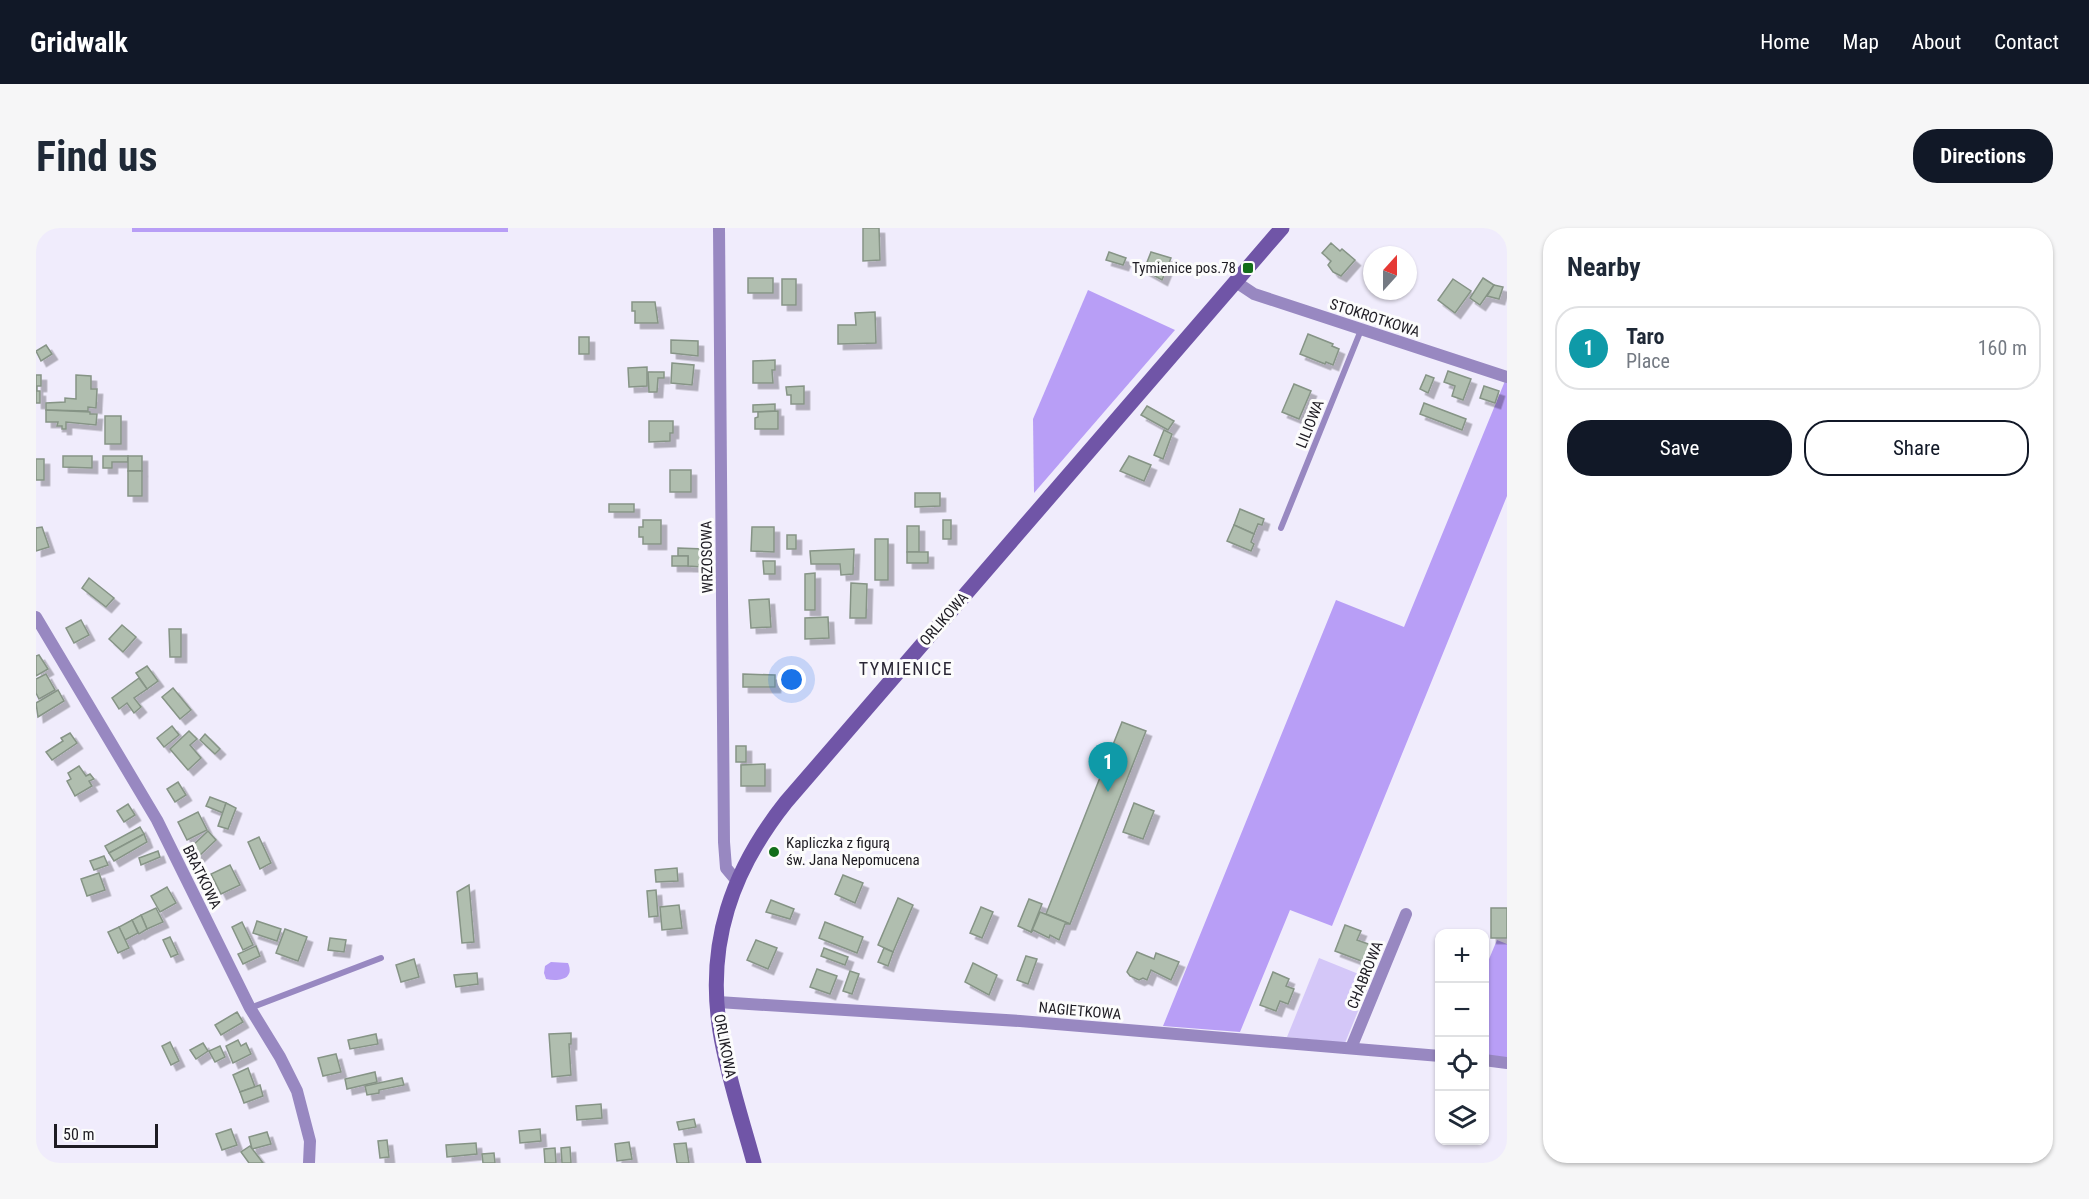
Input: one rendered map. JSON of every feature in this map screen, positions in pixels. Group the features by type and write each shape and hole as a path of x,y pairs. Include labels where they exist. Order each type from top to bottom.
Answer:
{"street":[{"name":"WRZOSOWA","path":"719,228 724,842 726,868 737,881"},
{"name":"ORLIKOWA","path":"754,1163 720,1030 717,969 723,922 737,881 765,829 1282,228"},
{"name":"STOKROTKOWA","path":"1236,282 1254,294 1507,377"},
{"name":"BRATKOWA","path":"36,617 157,820 250,1008 280,1057 297,1091 310,1141 309,1163"},
{"name":"CHABROWA","path":"1351,1048 1406,914"},
{"name":"NAGIETKOWA","path":"718,1002 980,1018 1435,1056"},
{"path":"1489,1061 1507,1063"}],"lane":[{"name":"LILIOWA","path":"1281,528 1361,329"},
{"path":"250,1008 381,958"}],"shaded area":[{"path":"132,228 508,228 508,232 132,232"},
{"path":"1088,290 1175,330 1034,493 1033,419"},
{"path":"1505,381 1507,381 1507,496 1332,926 1290,910 1240,1032 1163,1026 1336,600 1404,627"},
{"path":"1497,940 1507,944 1507,1058 1489,1056 1489,959"},
{"path":"1319,958 1371,979 1345,1043 1287,1037"},
{"path":"551,962 568,963 570,968 568,976 556,980 546,979 545,966"}],"building":[{"path":"863,228 879,228 880,260 863,261"},
{"path":"1331,243 1355,260 1341,276 1333,272 1328,265 1331,261 1322,253"},
{"path":"1109,252 1126,258 1123,265 1106,260"},
{"path":"1151,252 1171,258 1162,280 1144,270"},
{"path":"748,278 773,278 773,293 748,293"},
{"path":"1483,278 1494,285 1480,305 1470,298"},
{"path":"782,279 796,279 796,305 782,305"},
{"path":"1453,279 1471,291 1455,313 1438,300"},
{"path":"1494,285 1503,287 1499,299 1487,296"},
{"path":"632,302 655,302 658,323 635,323"},
{"path":"875,312 876,343 838,344 838,325 856,325 855,313"},
{"path":"1308,334 1333,344 1332,346 1339,349 1333,365 1300,354"},
{"path":"579,337 589,337 589,354 579,354"},
{"path":"671,340 698,341 698,356 671,353"},
{"path":"46,345 52,354 41,361 36,351"},
{"path":"775,360 775,370 772,370 773,383 753,383 753,361"},
{"path":"672,363 694,365 692,385 671,383"},
{"path":"647,367 647,386 629,387 628,368"},
{"path":"1448,371 1471,379 1463,400 1452,396 1455,386 1444,382"},
{"path":"648,372 664,372 664,378 658,378 657,392 649,392"},
{"path":"36,375 41,375 41,386 37,386 37,391 40,391 40,403 36,403"},
{"path":"76,375 91,376 91,389 97,389 96,408 88,407 88,411 46,410 46,403 65,402 65,398 76,399"},
{"path":"1426,375 1434,378 1428,393 1420,389"},
{"path":"1294,384 1311,391 1299,419 1282,412"},
{"path":"804,386 804,404 791,404 791,395 787,395 786,387"},
{"path":"1484,386 1499,391 1495,403 1480,398"},
{"path":"1424,403 1466,419 1462,430 1420,414"},
{"path":"775,404 775,411 753,412 753,405"},
{"path":"1147,406 1174,421 1168,430 1141,415"},
{"path":"46,410 97,414 96,425 66,422 66,429 62,429 62,426 57,426 58,422 46,422"},
{"path":"778,411 778,429 755,429 755,418 758,417 758,412"},
{"path":"105,416 121,416 121,444 105,444"},
{"path":"649,421 673,421 670,441 649,442"},
{"path":"1164,430 1172,434 1163,459 1154,455"},
{"path":"63,456 92,456 92,468 63,467"},
{"path":"103,456 128,456 128,462 112,462 112,468 103,468"},
{"path":"128,456 142,456 142,471 128,471"},
{"path":"1129,456 1151,465 1144,481 1120,471"},
{"path":"36,459 44,459 44,480 36,480"},
{"path":"670,470 691,470 691,492 670,492"},
{"path":"128,471 142,471 142,496 128,496"},
{"path":"915,493 940,493 940,506 915,507"},
{"path":"609,504 634,504 634,512 609,512"},
{"path":"1240,509 1264,519 1262,525 1258,524 1254,534 1234,525"},
{"path":"643,520 661,520 661,544 643,544 643,537 639,537 639,527 643,527"},
{"path":"943,520 951,520 951,539 943,539"},
{"path":"1234,525 1254,534 1251,551 1227,541"},
{"path":"907,526 919,526 919,552 907,552"},
{"path":"42,527 49,547 36,551 36,528"},
{"path":"752,527 774,527 774,552 751,551"},
{"path":"787,535 796,535 796,549 787,549"},
{"path":"875,539 888,539 888,580 875,580"},
{"path":"678,548 704,549 703,567 688,566 688,556 678,556"},
{"path":"854,549 853,574 841,575 840,564 811,564 810,551"},
{"path":"907,552 928,552 928,563 907,563"},
{"path":"672,556 688,556 688,566 672,566"},
{"path":"763,561 775,561 775,574 764,574"},
{"path":"815,573 815,610 805,610 805,574"},
{"path":"89,578 114,598 106,607 82,588"},
{"path":"851,583 867,584 866,618 850,618"},
{"path":"769,599 771,627 751,628 749,600"},
{"path":"828,617 829,638 805,639 805,618"},
{"path":"81,620 89,635 74,643 66,628"},
{"path":"122,625 136,637 123,652 109,639"},
{"path":"169,629 181,629 181,657 170,657"},
{"path":"39,655 48,669 36,676 36,656"},
{"path":"147,666 158,681 147,689 136,673"},
{"path":"46,674 55,690 39,699 36,693 36,679"},
{"path":"743,674 775,675 775,687 743,687"},
{"path":"139,678 147,689 134,698 141,707 134,713 127,703 119,709 112,698"},
{"path":"173,688 191,710 180,719 162,697"},
{"path":"58,690 64,701 38,717 36,703"},
{"path":"1122,722 1146,731 1070,924 1046,914"},
{"path":"172,726 179,735 164,747 157,738"},
{"path":"189,731 197,739 190,745 201,758 188,770 170,749"},
{"path":"70,733 77,743 52,760 46,752 63,741 61,738"},
{"path":"205,734 220,749 215,754 200,740"},
{"path":"736,746 746,746 746,762 736,762"},
{"path":"765,764 765,786 741,786 741,765"},
{"path":"79,766 86,776 90,774 94,779 89,781 92,786 75,796 67,781 71,779 68,773"},
{"path":"178,782 186,795 175,802 167,789"},
{"path":"210,797 226,803 223,813 206,806"},
{"path":"226,803 236,808 228,829 218,826"},
{"path":"1134,803 1154,811 1143,839 1123,832"},
{"path":"128,804 135,815 124,822 117,811"},
{"path":"198,812 207,830 187,840 178,822"},
{"path":"140,827 144,834 109,853 105,846"},
{"path":"208,831 216,840 199,856 190,848"},
{"path":"144,834 147,842 114,861 109,853"},
{"path":"259,837 271,863 260,869 248,842"},
{"path":"158,851 160,857 141,865 139,858"},
{"path":"104,856 108,865 94,870 90,861"},
{"path":"230,865 240,885 221,894 211,874"},
{"path":"677,868 678,881 656,882 655,870"},
{"path":"99,873 105,890 87,896 81,879"},
{"path":"843,875 863,883 855,903 835,894"},
{"path":"469,885 474,942 462,943 457,892"},
{"path":"167,887 176,903 160,912 151,896"},
{"path":"656,890 658,916 649,917 647,891"},
{"path":"898,898 913,905 893,952 878,945"},
{"path":"1029,899 1042,904 1031,932 1018,926"},
{"path":"771,900 794,909 790,919 766,912"},
{"path":"679,905 682,928 662,930 660,907"},
{"path":"981,907 993,912 982,938 970,933"},
{"path":"156,908 163,922 147,929 141,915"},
{"path":"1491,908 1507,908 1507,938 1491,938"},
{"path":"1040,912 1070,924 1065,924 1059,940 1033,930 1031,933"},
{"path":"141,915 147,929 139,934 132,920"},
{"path":"132,920 138,933 125,940 119,927"},
{"path":"257,921 281,929 277,941 253,933"},
{"path":"242,922 253,945 243,950 232,927"},
{"path":"825,922 863,937 857,953 819,938"},
{"path":"1345,925 1361,931 1357,940 1371,945 1364,962 1335,951"},
{"path":"119,927 129,948 118,953 108,932"},
{"path":"285,929 307,937 298,961 276,953"},
{"path":"170,937 178,954 171,957 163,940"},
{"path":"330,938 346,940 344,952 328,950"},
{"path":"756,940 777,948 768,969 747,960"},
{"path":"256,946 260,956 243,964 238,954"},
{"path":"824,948 848,957 845,965 821,956"},
{"path":"884,948 893,952 888,966 878,962"},
{"path":"1137,952 1154,959 1156,953 1179,962 1171,980 1151,970 1147,980 1143,978 1139,980 1130,976 1127,972"},
{"path":"1026,956 1037,959 1028,984 1017,980"},
{"path":"414,959 419,977 401,982 396,965"},
{"path":"973,963 997,975 989,995 965,982"},
{"path":"817,969 837,976 830,994 810,987"},
{"path":"850,971 859,974 852,994 843,991"},
{"path":"1273,972 1289,979 1286,986 1294,989 1288,1004 1280,1001 1276,1011 1260,1005"},
{"path":"477,973 478,984 456,987 454,975"},
{"path":"237,1012 243,1022 221,1035 215,1025"},
{"path":"571,1033 571,1044 569,1044 571,1075 552,1077 549,1034"},
{"path":"376,1034 378,1044 350,1049 348,1040"},
{"path":"238,1040 241,1046 246,1043 251,1054 233,1063 226,1046"},
{"path":"170,1042 179,1061 171,1065 162,1046"},
{"path":"203,1043 208,1051 196,1059 190,1050"},
{"path":"220,1046 225,1057 215,1062 209,1051"},
{"path":"336,1054 341,1072 323,1076 318,1058"},
{"path":"248,1068 255,1087 240,1092 233,1075"},
{"path":"375,1072 377,1082 347,1089 345,1079"},
{"path":"402,1078 404,1085 367,1095 365,1086"},
{"path":"260,1085 263,1096 244,1103 240,1092"},
{"path":"601,1104 602,1118 577,1120 576,1106"},
{"path":"694,1119 696,1127 679,1130 677,1122"},
{"path":"231,1129 237,1145 222,1150 216,1134"},
{"path":"540,1129 541,1141 520,1143 519,1131"},
{"path":"267,1132 271,1144 252,1149 249,1137"},
{"path":"387,1140 389,1157 380,1158 378,1141"},
{"path":"629,1142 632,1159 617,1161 615,1144"},
{"path":"476,1143 477,1154 447,1157 446,1145"},
{"path":"686,1143 689,1163 677,1163 674,1144"},
{"path":"250,1146 263,1163 249,1163 241,1152"},
{"path":"570,1147 571,1163 562,1163 561,1148"},
{"path":"555,1148 556,1163 545,1163 544,1149"},
{"path":"494,1153 495,1163 483,1163 482,1154"}],"place":[{"name":"Tymienice pos.78","path":"1248,268"},
{"name":"Taro","path":"1108,792"},
{"name":"Kapliczka z figurą św. Jana Nepomucena","path":"774,852"}],"district":[{"name":"TYMIENICE","path":"906,669"}]}
